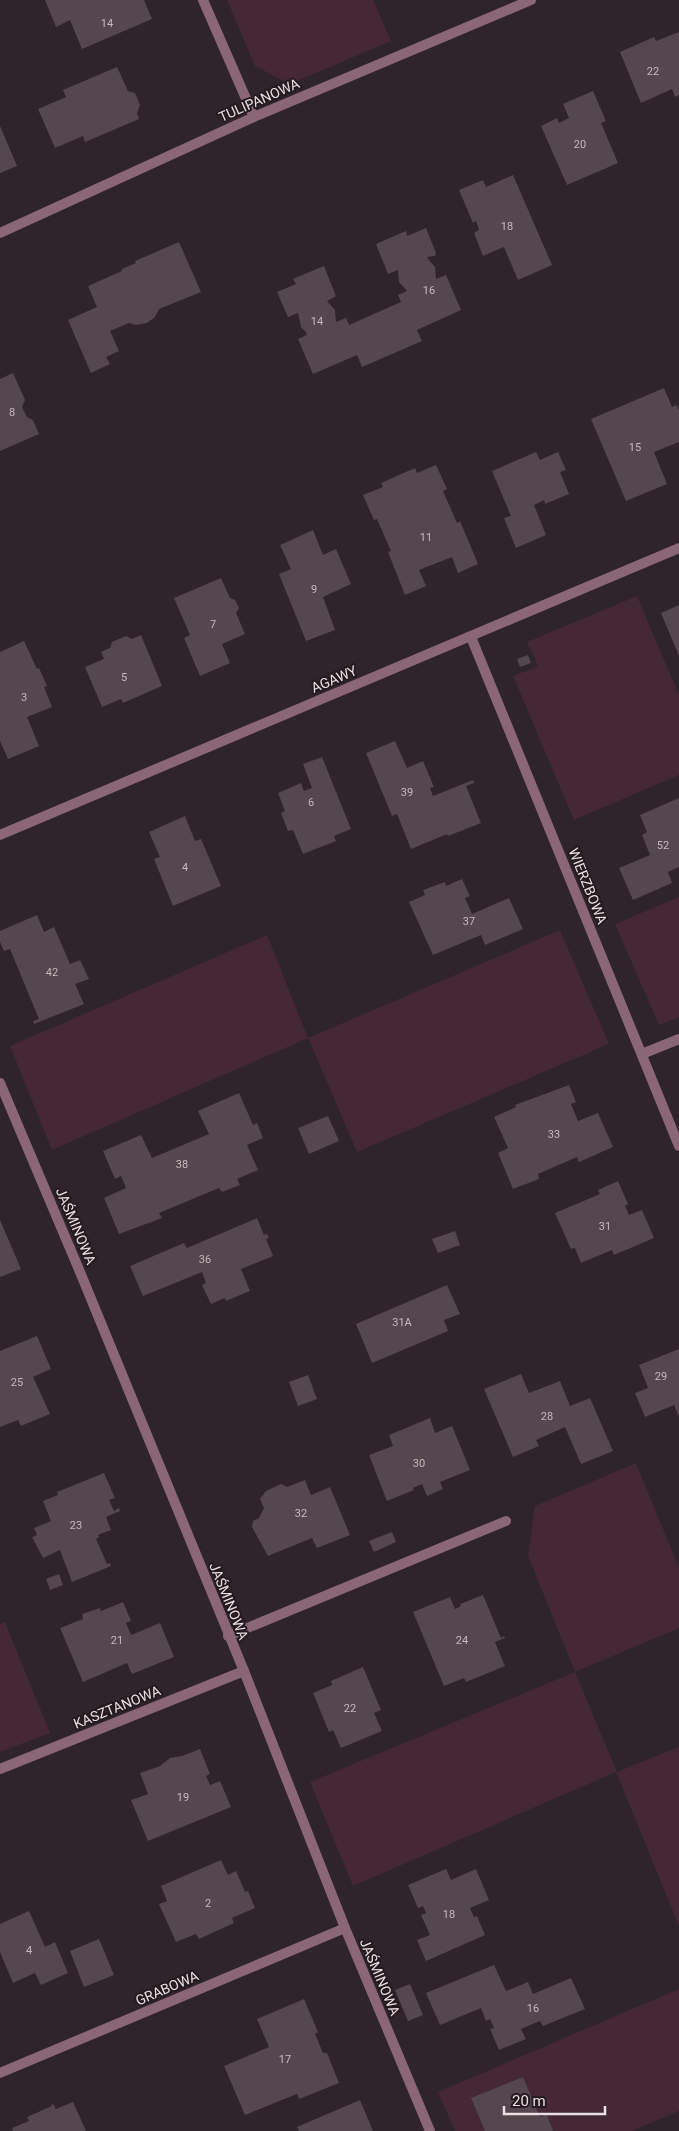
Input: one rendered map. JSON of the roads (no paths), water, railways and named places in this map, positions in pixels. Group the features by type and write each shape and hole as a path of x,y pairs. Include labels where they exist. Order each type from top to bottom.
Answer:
{"street":[{"path":"203,0 254,117"},
{"name":"TULIPANOWA","path":"0,233 254,117 531,0"},
{"name":"AGAWY","path":"0,835 679,548"},
{"name":"WIERZBOWA","path":"471,637 679,1146"},
{"path":"642,1054 679,1039"},
{"name":"JAŚMINOWA","path":"0,1083 244,1671 345,1928 430,2131"},
{"path":"228,1636 506,1521"},
{"name":"KASZTANOWA","path":"0,1769 244,1671"},
{"name":"GRABOWA","path":"0,2073 345,1928"}]}
